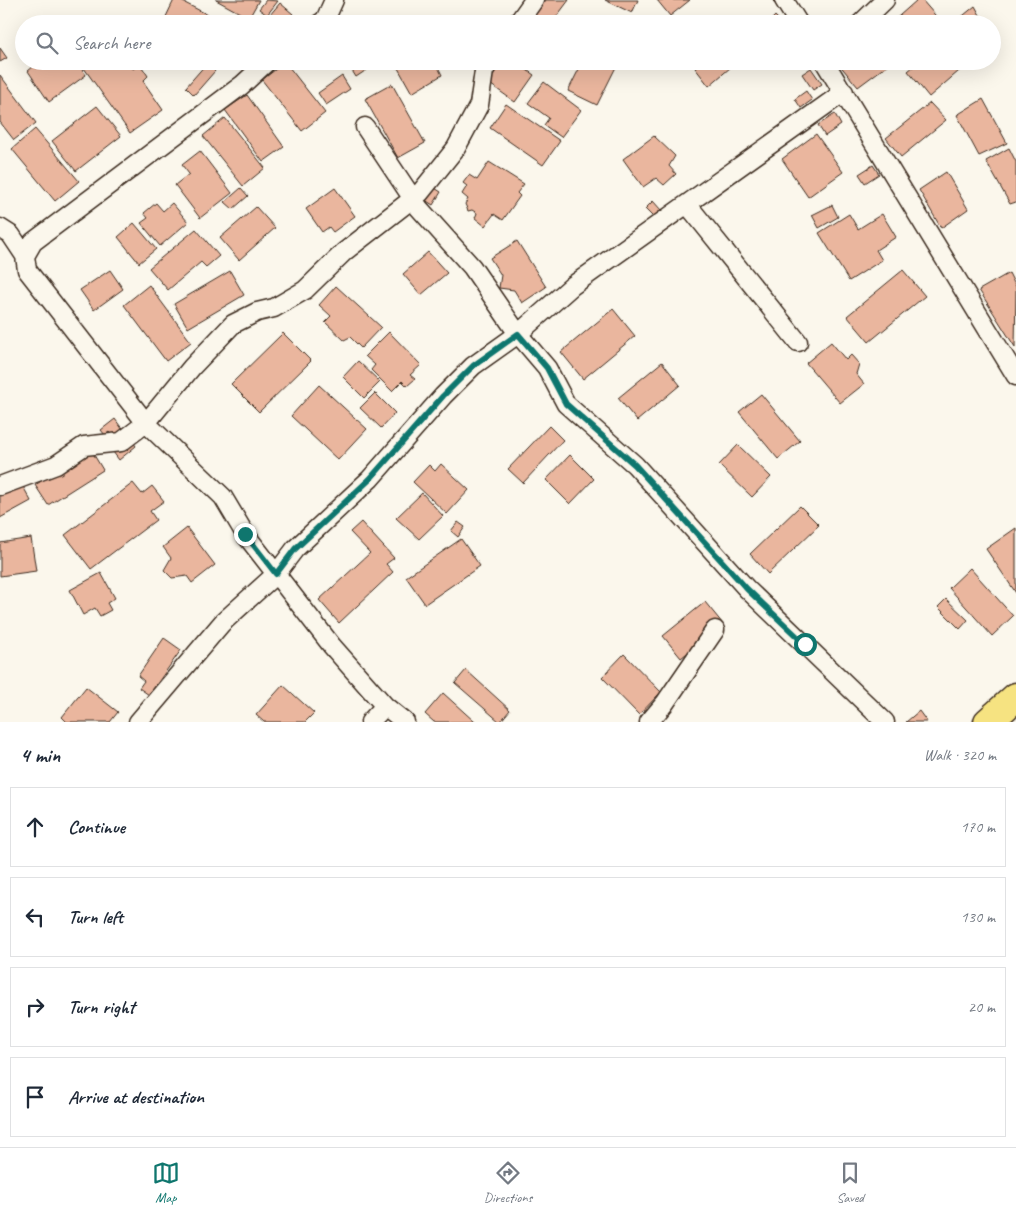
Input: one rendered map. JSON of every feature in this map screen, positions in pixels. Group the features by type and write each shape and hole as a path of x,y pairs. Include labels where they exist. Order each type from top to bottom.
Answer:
{"main road":[{"path":"988,722 1016,697"}],"street":[{"path":"327,15 334,0"},
{"path":"523,15 534,0"},
{"path":"784,0 793,15"},
{"path":"869,15 885,0"},
{"path":"25,256 33,242 242,84 258,70"},
{"path":"0,486 56,465 84,446 121,442 146,423 192,367 233,324 257,312 274,308 305,290 344,252 414,198 456,148 479,105 485,70"},
{"path":"830,70 1014,367"},
{"path":"138,722 222,623 276,574 295,549 370,479 449,390 473,366 518,334 538,314 572,286 844,92"},
{"path":"365,127 419,208 472,268 518,334 547,368 566,404 635,465 747,589 885,722"},
{"path":"688,204 798,342"},
{"path":"0,228 12,235 25,256 26,270 146,423 223,498 245,534 332,646 385,706 405,722"},
{"path":"649,722 665,703 715,630"},
{"path":"370,722 385,706"}],"building":[{"path":"174,0 179,0 208,15 167,15"},
{"path":"216,0 259,0 251,15 244,15"},
{"path":"266,0 278,1 267,15 259,9"},
{"path":"546,0 569,0 558,15 535,15"},
{"path":"605,0 638,0 632,13"},
{"path":"657,0 690,0 671,15"},
{"path":"917,0 922,0 935,15 900,15"},
{"path":"280,3 293,14 292,15 270,15"},
{"path":"975,6 980,15 964,15"},
{"path":"0,48 7,58 0,62"},
{"path":"82,70 86,75 49,102 28,71"},
{"path":"85,70 144,70 148,76 143,81 163,110 130,133"},
{"path":"201,70 215,71 194,95 186,87"},
{"path":"275,70 291,70 325,113 302,131 262,80"},
{"path":"352,70 366,70 356,77"},
{"path":"399,70 440,70 442,75 412,93"},
{"path":"495,70 527,70 534,75 515,102 487,82"},
{"path":"578,70 614,70 597,105 568,91"},
{"path":"697,70 728,70 709,86"},
{"path":"808,70 812,70 822,84 813,90 802,74"},
{"path":"844,70 881,70 858,87"},
{"path":"909,70 960,70 929,97 908,71"},
{"path":"0,75 36,123 14,140 0,122"},
{"path":"342,76 350,89 326,105 318,93"},
{"path":"544,82 581,110 561,137 544,125 549,118 528,103"},
{"path":"392,84 425,143 398,158 365,99"},
{"path":"806,91 812,100 801,108 795,99"},
{"path":"247,95 284,147 263,162 225,110"},
{"path":"983,99 1007,143 979,156 957,115"},
{"path":"930,103 946,120 901,157 886,138"},
{"path":"506,104 560,141 543,165 490,128"},
{"path":"97,106 121,136 76,171 52,141"},
{"path":"835,114 841,125 825,136 818,125"},
{"path":"225,118 265,168 243,186 203,136"},
{"path":"35,129 79,181 55,201 12,149"},
{"path":"816,134 843,172 808,197 782,159"},
{"path":"654,136 675,156 669,166 676,174 664,185 656,178 643,187 623,159"},
{"path":"1009,148 1016,162 1016,202 1010,204 986,161"},
{"path":"200,151 232,193 200,218 175,185 189,174 182,165"},
{"path":"489,162 524,184 517,193 520,196 503,220 494,214 485,226 475,218 477,213 472,210 468,211 465,204 468,199 462,194 467,186 463,183 469,175 477,180"},
{"path":"873,165 879,174 865,183 859,174"},
{"path":"946,172 968,209 941,228 919,190"},
{"path":"430,185 441,192 433,205 422,198"},
{"path":"241,188 248,196 233,209 225,202"},
{"path":"335,188 355,216 333,232 329,227 322,232 306,209"},
{"path":"653,201 661,210 653,217 645,209"},
{"path":"156,203 163,211 172,203 188,222 160,246 141,223 148,218 144,213"},
{"path":"832,205 838,217 819,228 812,215"},
{"path":"256,207 275,228 239,260 220,238"},
{"path":"849,214 858,229 882,214 896,237 876,250 882,260 849,281 819,233"},
{"path":"134,223 156,249 139,263 118,237"},
{"path":"196,229 219,256 206,267 201,262 168,290 149,268"},
{"path":"517,241 546,287 522,303 514,290 499,288 501,275 490,258"},
{"path":"428,252 447,273 421,295 403,274"},
{"path":"110,270 123,289 94,310 80,290"},
{"path":"903,270 925,296 869,342 847,316"},
{"path":"230,271 244,295 188,328 174,304"},
{"path":"1009,273 1016,287 1015,347 979,290"},
{"path":"149,285 191,342 166,361 124,305"},
{"path":"336,286 381,327 361,348 350,337 344,340 325,322 331,316 319,305"},
{"path":"613,309 635,336 583,379 561,352"},
{"path":"389,332 421,365 410,375 415,379 407,386 402,381 392,391 371,370 375,365 365,356"},
{"path":"283,333 311,361 259,412 231,384"},
{"path":"831,342 846,360 851,355 859,364 856,374 864,384 840,403 806,363"},
{"path":"358,361 380,382 364,398 343,377"},
{"path":"662,362 680,385 637,421 618,398"},
{"path":"319,385 367,429 338,460 291,416"},
{"path":"375,393 395,413 381,428 360,408"},
{"path":"761,394 800,441 778,459 739,412"},
{"path":"115,419 123,430 113,437 109,432 105,435 101,430"},
{"path":"549,426 563,440 523,483 508,469"},
{"path":"126,442 133,442 136,446 119,460 113,452"},
{"path":"738,445 771,477 752,497 719,465"},
{"path":"91,450 103,470 48,505 35,485"},
{"path":"570,455 594,479 570,504 546,480"},
{"path":"441,464 469,490 447,514 413,482 429,465 435,471"},
{"path":"20,481 31,501 0,518 0,492"},
{"path":"133,483 142,494 152,486 164,501 150,511 156,520 91,569 65,535"},
{"path":"422,493 443,516 419,539 396,518"},
{"path":"800,506 819,525 768,574 750,554"},
{"path":"361,522 394,558 386,564 393,572 339,623 319,600 370,553 350,532"},
{"path":"458,522 465,527 458,537 451,531"},
{"path":"187,528 215,565 192,583 187,576 172,578 164,570 171,558 163,547"},
{"path":"1016,528 1016,593 986,549"},
{"path":"31,538 36,571 0,576 0,543"},
{"path":"461,539 480,566 425,604 406,577"},
{"path":"970,568 1013,616 992,636 949,588"},
{"path":"101,573 115,598 107,603 111,610 100,616 95,608 83,615 70,590"},
{"path":"946,599 968,620 960,629 938,607"},
{"path":"705,602 723,624 681,658 663,636"},
{"path":"164,638 181,650 149,695 139,688 144,681 138,676"},
{"path":"624,654 661,692 639,715 602,677"},
{"path":"466,670 510,710 500,722 455,683"},
{"path":"283,685 314,713 305,722 264,722 256,715"},
{"path":"86,687 118,712 110,722 67,722 62,717"},
{"path":"443,693 475,722 434,722 425,714"},
{"path":"919,711 927,722 906,722"}],"route":[{"path":"245,534 276,574 295,549 370,479 443,396 473,366 518,334 547,368 566,404 635,465 747,589 805,644"}]}
